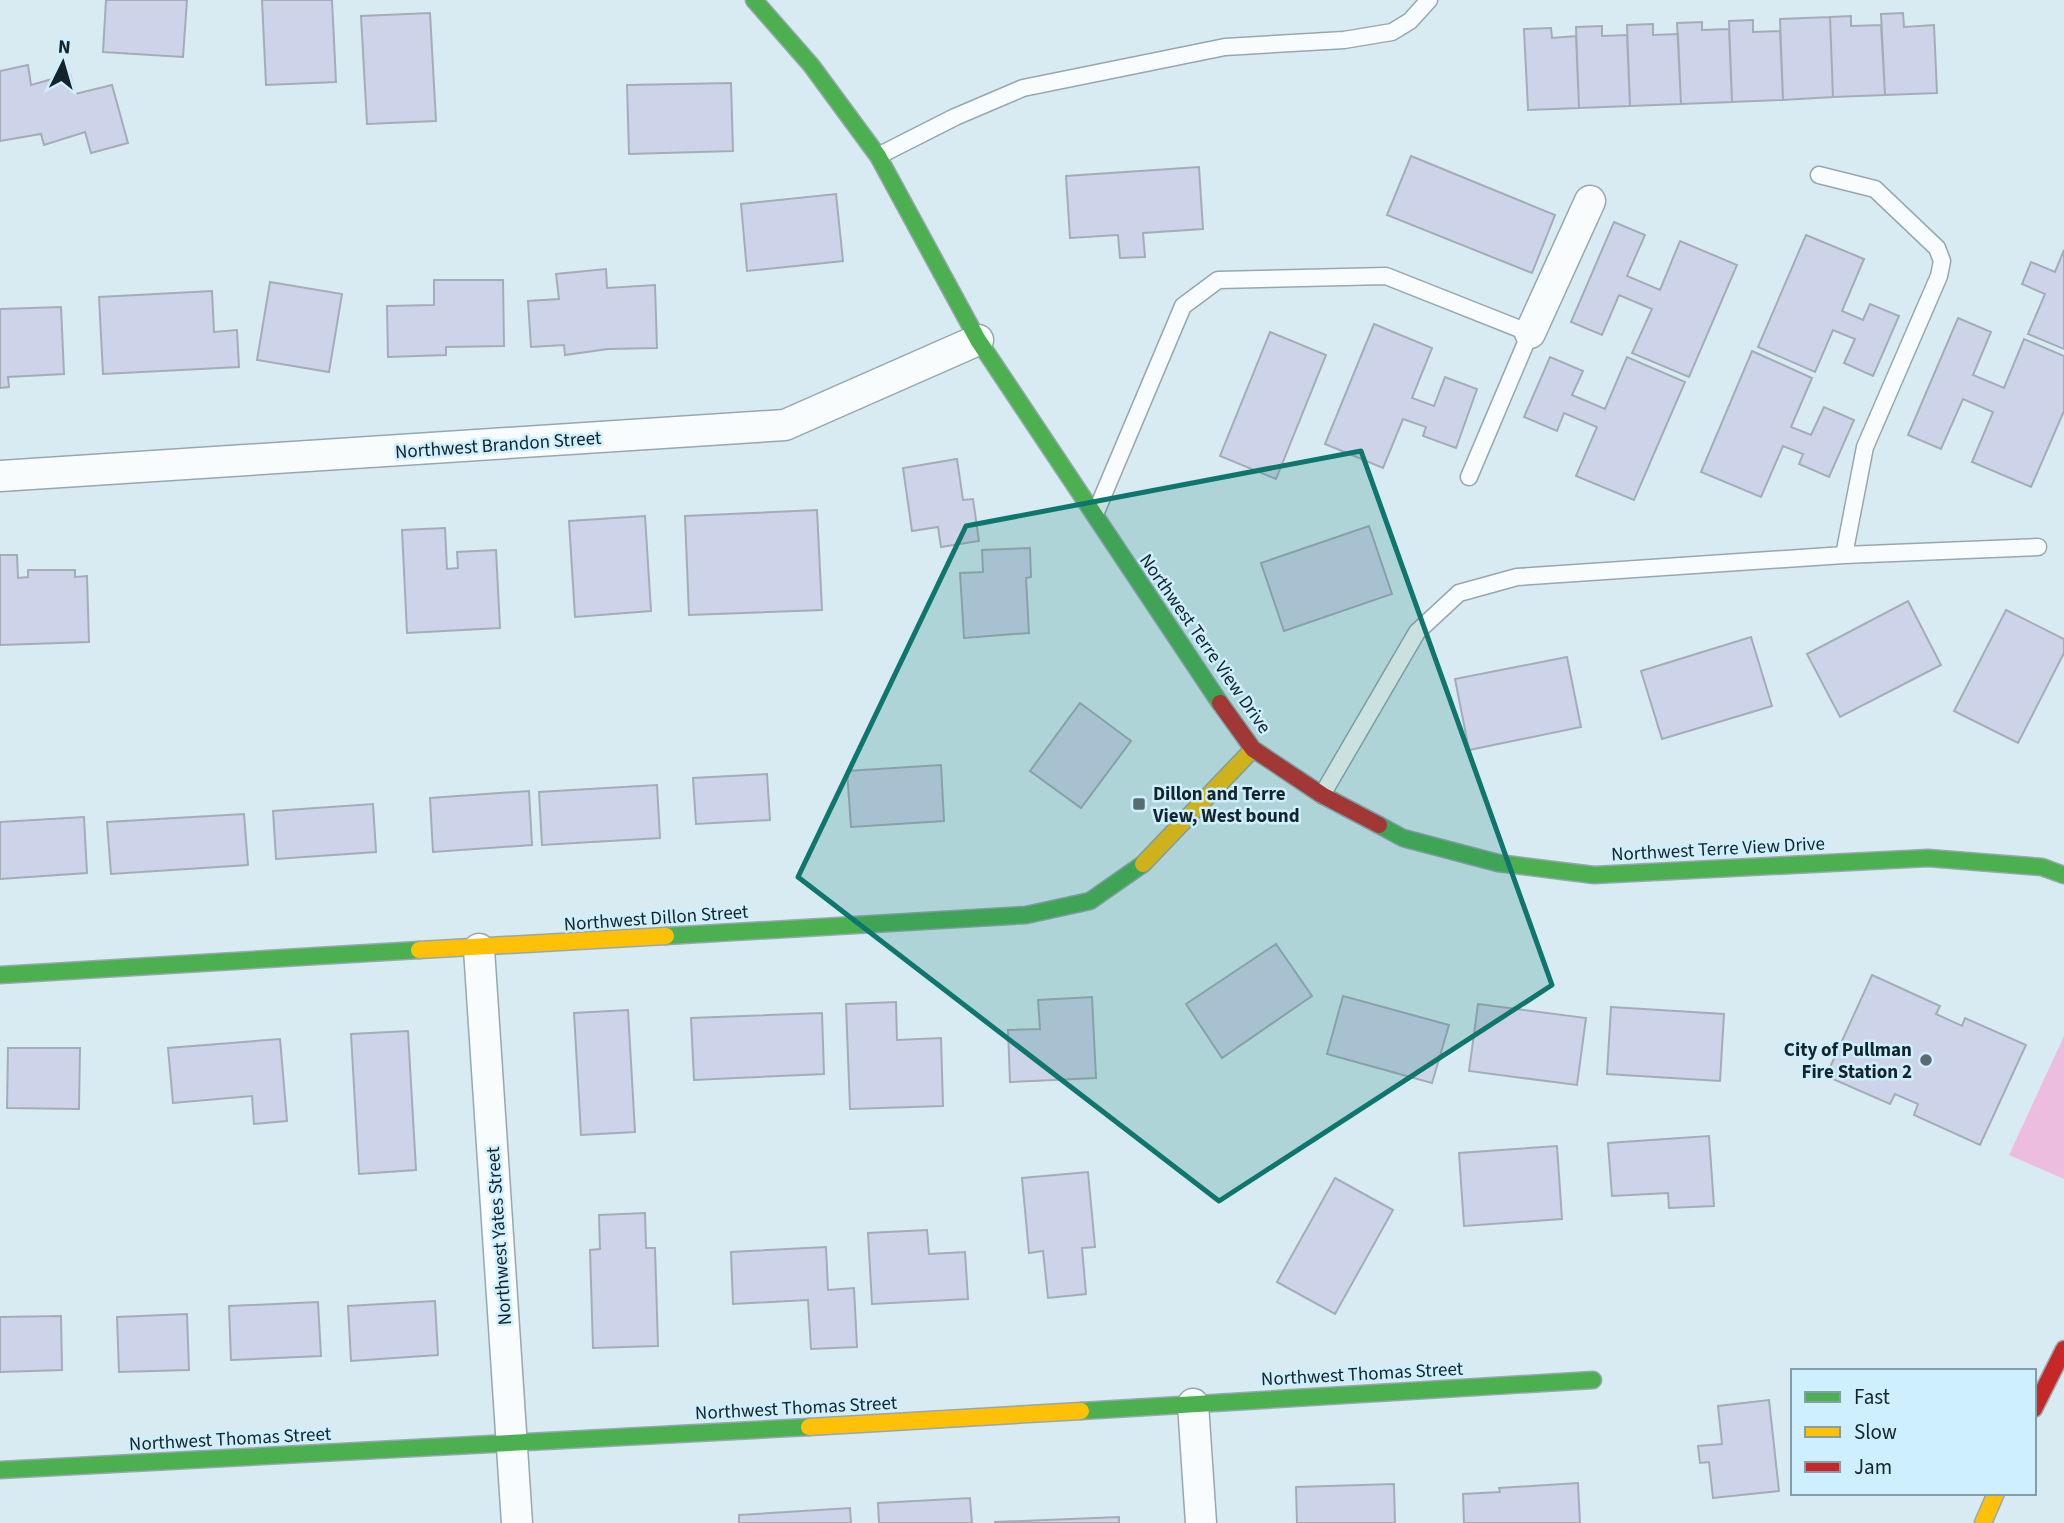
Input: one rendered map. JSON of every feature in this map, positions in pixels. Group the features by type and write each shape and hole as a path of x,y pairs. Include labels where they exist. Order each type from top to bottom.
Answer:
{"street":[{"name":"Northwest Terre View Drive","path":"754,0 811,65 878,156 978,340 1094,518 1253,749 1322,796 1403,838 1498,863 1594,875 1928,858 2042,867 2064,875"},
{"path":"1530,333 1590,201"},
{"name":"Northwest Brandon Street","path":"0,476 785,425 978,340"},
{"name":"Northwest Dillon Street","path":"0,975 1026,915 1090,901 1145,863 1253,749"},
{"name":"Northwest Yates Street","path":"479,949 517,1523"},
{"path":"2036,1405 2064,1349"},
{"name":"Northwest Thomas Street","path":"0,1470 512,1445 1593,1380"},
{"path":"1193,1404 1200,1523"},
{"path":"1983,1523 1995,1495"}],"lane":[{"path":"878,156 955,117 1023,88 1225,47 1345,40 1392,32 1410,21 1429,0"},
{"path":"1819,175 1875,189 1937,247 1942,261 1939,276 1865,447 1844,555"},
{"path":"1094,518 1183,306 1218,280 1386,276 1530,333 1469,477"},
{"path":"1322,796 1417,632 1458,593 1517,577 1844,555 2038,547"}],"highlighted area":[{"path":"1361,451 1552,985 1219,1201 798,877 966,526"}],"shaded area":[{"path":"2064,1036 2064,1179 2009,1155"}],"building":[{"path":"106,0 187,0 183,57 103,52"},
{"path":"262,0 332,0 336,82 266,85"},
{"path":"430,13 436,121 367,124 361,16"},
{"path":"1903,13 1904,27 1934,25 1937,93 1885,95 1881,14"},
{"path":"1851,16 1851,26 1881,25 1885,95 1833,97 1830,17"},
{"path":"1830,17 1833,97 1783,100 1780,19"},
{"path":"1753,20 1753,32 1780,31 1783,100 1732,102 1729,21"},
{"path":"1702,22 1702,30 1729,29 1732,102 1681,104 1677,23"},
{"path":"1653,24 1653,35 1678,34 1681,104 1630,106 1627,25"},
{"path":"1602,26 1602,36 1627,35 1630,106 1579,108 1576,27"},
{"path":"1551,28 1552,38 1576,36 1579,108 1528,110 1524,29"},
{"path":"28,65 31,85 70,74 75,94 112,85 128,143 91,153 85,132 44,145 41,134 0,141 0,71"},
{"path":"731,83 733,151 629,154 627,85"},
{"path":"1411,156 1555,215 1532,273 1387,215"},
{"path":"1199,167 1203,229 1143,233 1145,257 1120,258 1118,235 1070,238 1066,176"},
{"path":"836,194 843,261 747,271 741,204"},
{"path":"1614,222 1645,235 1627,276 1660,290 1680,241 1737,265 1689,377 1632,353 1652,309 1619,295 1602,335 1571,322"},
{"path":"1806,235 1864,259 1842,311 1863,320 1870,304 1899,316 1873,376 1844,363 1855,339 1833,330 1815,372 1758,347"},
{"path":"2064,250 2064,349 2028,334 2045,294 2022,284 2031,262 2055,272"},
{"path":"606,269 607,288 655,285 657,348 608,349 565,355 564,345 531,347 528,301 559,299 556,274"},
{"path":"434,280 503,280 504,346 446,347 446,355 388,357 387,306 434,305"},
{"path":"270,282 342,294 329,372 257,360"},
{"path":"212,291 214,332 237,330 239,367 103,374 99,297"},
{"path":"61,307 64,374 8,377 9,387 0,388 0,309"},
{"path":"1958,318 1991,332 1973,375 2004,388 2024,339 2064,356 2064,411 2031,487 1972,462 1993,412 1963,399 1941,449 1908,435"},
{"path":"1374,324 1432,348 1412,398 1434,406 1445,377 1477,389 1456,448 1423,436 1426,427 1403,419 1383,468 1325,444"},
{"path":"1270,332 1326,355 1276,479 1220,456"},
{"path":"1752,351 1812,378 1791,427 1811,435 1824,407 1854,420 1829,477 1799,464 1803,454 1783,446 1761,497 1701,472"},
{"path":"1550,357 1583,371 1572,395 1605,409 1627,357 1685,382 1634,500 1576,476 1597,427 1564,413 1557,431 1524,417"},
{"path":"957,459 963,500 973,499 979,541 941,547 938,527 912,531 903,468"},
{"path":"817,510 822,610 689,615 685,516"},
{"path":"645,516 651,611 575,617 569,521"},
{"path":"1369,526 1392,594 1284,631 1261,563"},
{"path":"445,528 447,569 458,568 457,552 496,550 500,628 407,633 402,530"},
{"path":"1030,548 1031,577 1026,578 1029,633 964,638 960,573 983,572 982,550"},
{"path":"0,555 17,555 18,578 28,577 28,570 75,570 75,577 87,576 89,642 0,645"},
{"path":"1908,601 1941,665 1840,717 1807,654"},
{"path":"2006,610 2064,639 2064,653 2018,743 1954,711"},
{"path":"1751,637 1772,706 1662,739 1641,671"},
{"path":"1567,657 1581,727 1469,750 1455,679"},
{"path":"1080,703 1131,741 1081,808 1030,771"},
{"path":"941,765 944,821 851,827 847,771"},
{"path":"767,774 770,820 696,824 693,778"},
{"path":"657,785 660,838 542,845 539,792"},
{"path":"529,791 532,845 433,852 430,798"},
{"path":"373,804 376,852 276,859 273,811"},
{"path":"244,814 248,865 111,874 107,822"},
{"path":"84,817 87,873 0,879 0,822"},
{"path":"1276,944 1312,996 1222,1058 1186,1004"},
{"name":"City of Pullman Fire Station 2","path":"1872,975 1940,1006 1936,1014 1962,1026 1965,1018 2026,1045 1980,1145 1914,1115 1918,1104 1895,1094 1890,1104 1826,1076"},
{"path":"1343,996 1449,1025 1432,1083 1327,1054"},
{"path":"1092,997 1096,1078 1010,1082 1008,1030 1040,1029 1038,1000"},
{"path":"896,1002 897,1040 941,1038 943,1106 850,1109 846,1004"},
{"path":"1478,1004 1586,1018 1577,1085 1469,1071"},
{"path":"1611,1007 1724,1014 1720,1081 1607,1074"},
{"path":"628,1010 635,1132 581,1135 574,1013"},
{"path":"822,1013 824,1074 694,1080 691,1018"},
{"path":"408,1031 416,1170 359,1174 351,1034"},
{"path":"280,1039 287,1121 254,1124 252,1096 173,1103 168,1048"},
{"path":"8,1048 80,1048 79,1109 7,1108"},
{"path":"1709,1136 1714,1206 1669,1208 1668,1193 1612,1196 1608,1143"},
{"path":"1557,1146 1562,1219 1464,1226 1459,1153"},
{"path":"1088,1172 1095,1247 1082,1248 1086,1294 1048,1298 1043,1251 1029,1253 1022,1178"},
{"path":"1335,1178 1393,1210 1335,1314 1277,1282"},
{"path":"645,1213 646,1248 655,1248 658,1346 593,1348 590,1250 600,1249 599,1215"},
{"path":"927,1230 929,1254 965,1252 968,1299 872,1304 868,1233"},
{"path":"826,1247 828,1290 854,1288 857,1347 811,1349 808,1300 733,1304 731,1252"},
{"path":"435,1301 438,1355 351,1361 348,1306"},
{"path":"318,1302 321,1356 231,1360 229,1306"},
{"path":"187,1314 189,1370 119,1372 117,1317"},
{"path":"61,1316 62,1370 0,1372 0,1317"},
{"path":"1769,1400 1779,1491 1713,1498 1709,1462 1700,1463 1698,1446 1722,1444 1718,1406"},
{"path":"1578,1483 1580,1523 1464,1523 1463,1494 1500,1492 1499,1488"},
{"path":"1394,1484 1395,1523 1297,1523 1296,1487"},
{"path":"970,1498 972,1523 879,1523 878,1503"},
{"path":"850,1508 851,1523 739,1523 739,1515"},
{"path":"1119,1517 1119,1523 995,1523 995,1522"}],"traffic: fast":[{"path":"754,0 811,65 878,156 978,340 1220,703"},
{"path":"1379,825 1403,838 1498,863 1594,875 1928,858 2042,867 2064,875"},
{"path":"666,936 1026,915 1090,901 1143,864"},
{"path":"0,975 419,950"},
{"path":"1081,1411 1593,1380"},
{"path":"0,1470 809,1427"}],"traffic: slow":[{"path":"1143,864 1253,749"},
{"path":"419,950 666,936"},
{"path":"809,1427 1081,1411"},
{"path":"1983,1523 1995,1495"}],"traffic: jam":[{"path":"1220,703 1253,749 1322,795 1379,825"},
{"path":"2036,1405 2064,1349"}],"place":[{"name":"Dillon and Terre View, West bound","path":"1139,804"},
{"name":"City of Pullman Fire Station 2","path":"1926,1060"}]}
